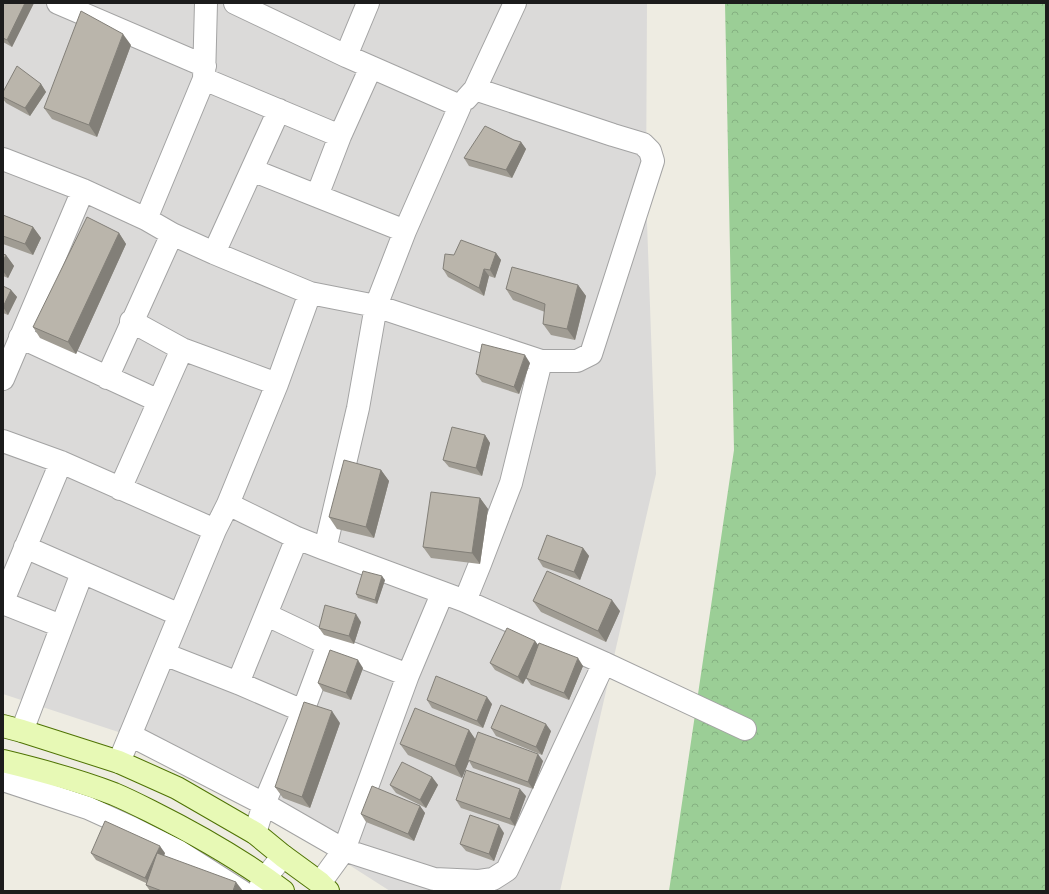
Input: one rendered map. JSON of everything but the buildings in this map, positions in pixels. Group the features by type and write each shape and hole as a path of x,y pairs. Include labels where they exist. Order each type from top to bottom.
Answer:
{"main road":[{"path":"13,729 119,762 177,788 255,833 324,887"},
{"path":"3,761 72,780 115,794 206,841 262,884 283,891"}],"street":[{"path":"58,3 279,110 340,136"},
{"path":"146,219 204,73 206,3"},
{"path":"235,3 346,56 460,106"},
{"path":"346,56 368,3"},
{"path":"325,550 358,408 376,306 405,231 460,106 475,89 515,3"},
{"path":"317,196 340,136 371,67"},
{"path":"3,159 83,190 146,219 172,234 310,293 376,306 541,361 577,361 591,354 653,161 650,151 643,144 475,89"},
{"path":"214,253 279,110"},
{"path":"252,170 405,231"},
{"path":"3,379 83,190"},
{"path":"106,378 172,234"},
{"path":"119,762 277,384 310,293"},
{"path":"131,322 182,349 277,384"},
{"path":"20,337 106,378 159,401"},
{"path":"120,489 182,349"},
{"path":"465,601 511,483 541,361"},
{"path":"3,441 61,462 215,530"},
{"path":"61,462 3,602 61,626"},
{"path":"228,504 325,550 442,594 465,601 604,663 745,730"},
{"path":"238,683 267,615 297,538"},
{"path":"25,547 180,615"},
{"path":"13,729 61,626 82,573"},
{"path":"324,887 344,850 408,675 442,594"},
{"path":"267,615 328,644 408,675"},
{"path":"255,833 264,804 303,710 328,644"},
{"path":"164,654 303,710"},
{"path":"130,735 264,804 344,850 434,879 479,881 494,879 507,870 604,663"},
{"path":"3,780 88,808 132,828 178,851 241,891"},
{"path":"262,884 283,856"}],"shaded area":[{"path":"3,3 647,3 646,194 656,474 560,891 390,891 164,747 3,694"}],"green space":[{"path":"725,3 1046,3 1046,891 669,891 734,450"}]}
